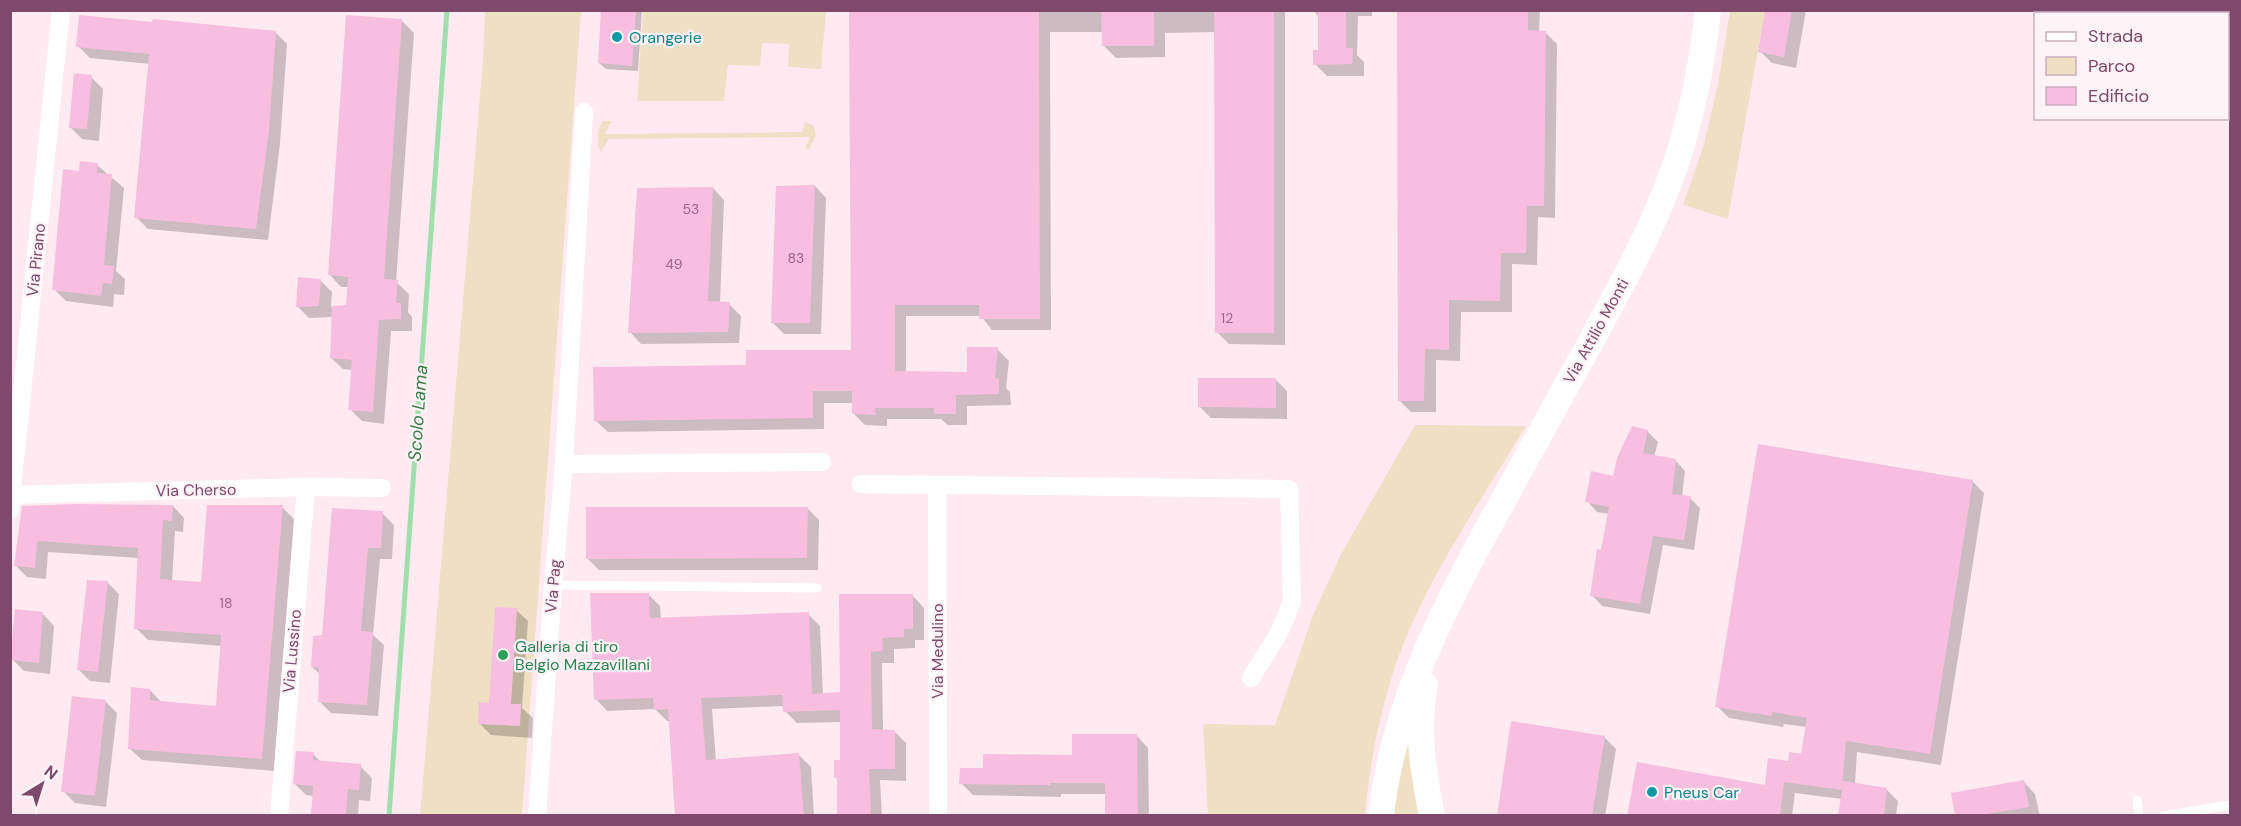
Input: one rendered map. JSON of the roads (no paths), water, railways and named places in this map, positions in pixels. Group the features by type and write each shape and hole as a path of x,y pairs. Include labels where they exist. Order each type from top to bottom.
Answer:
{"main road":[{"name":"Via Attilio Monti","path":"1381,816 1384,787 1397,732 1415,676 1434,633 1466,568 1619,291 1660,206 1682,145 1698,81 1708,10"},
{"name":"Via Attilio Monti","path":"1432,816 1422,765 1419,733 1422,698 1434,633"}],"street":[{"name":"Via Pirano","path":"11,500 61,10"},
{"name":"Via Pag","path":"537,816 552,585 564,464 584,112"},
{"path":"564,464 822,462"},
{"path":"861,484 1289,489 1292,602 1279,633 1251,678"},
{"name":"Via Medulino","path":"937,486 938,816"},
{"name":"Via Cherso","path":"11,500 306,487 382,488"},
{"name":"Via Lussino","path":"279,816 306,487"}],"lane":[{"path":"552,585 817,588"},
{"path":"2137,800 2139,816"},
{"path":"2163,816 2230,805"}],"waterway":[{"name":"Scolo Lama","path":"389,816 447,10"}],"place":[{"name":"Orangerie","path":"617,37"},
{"name":"Galleria di tiro Belgio Mazzavillani","path":"503,655"},
{"name":"Pneus Car","path":"1652,792"}]}
